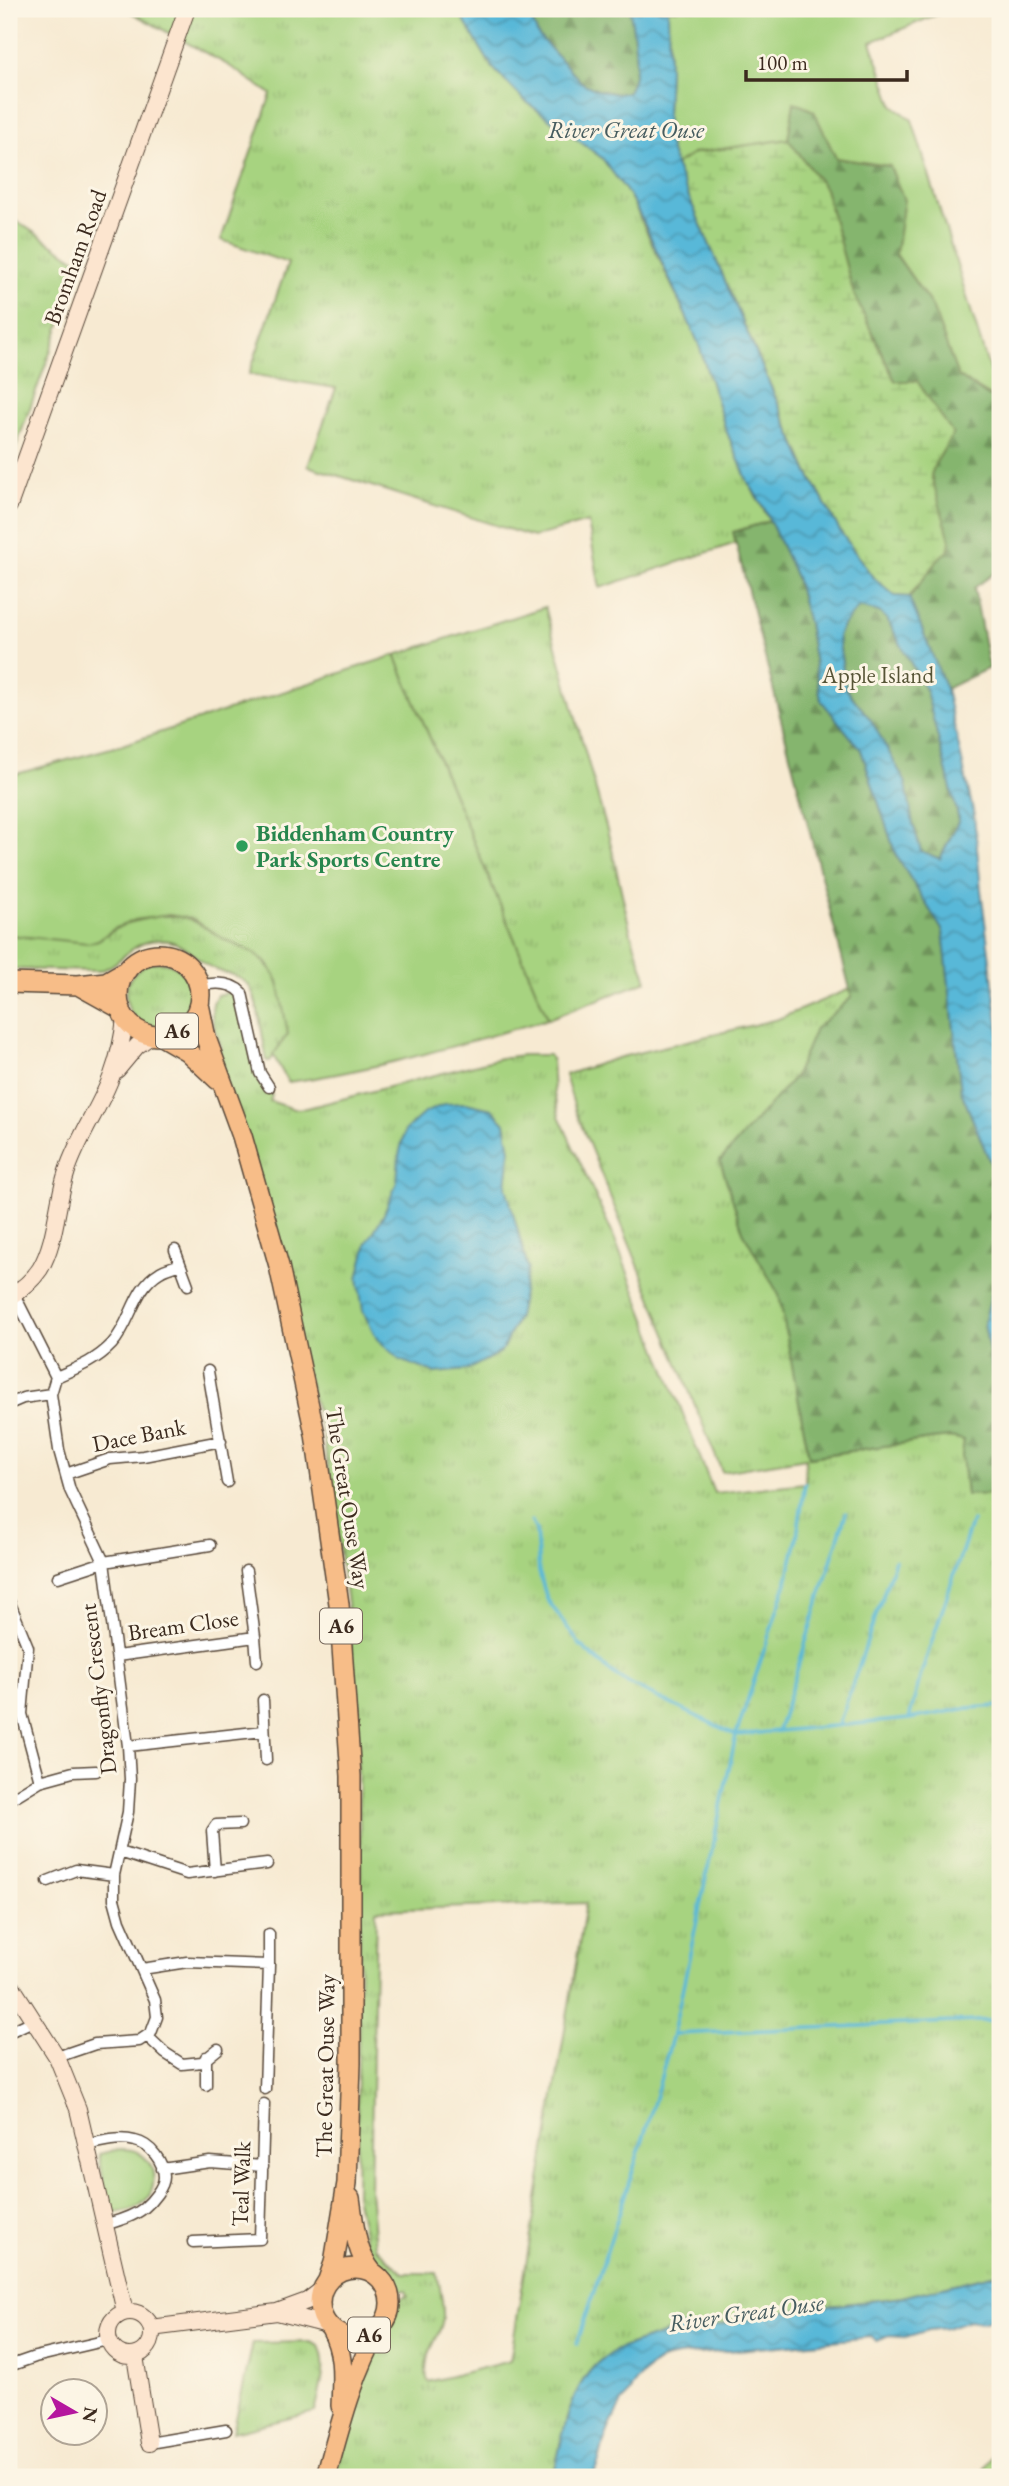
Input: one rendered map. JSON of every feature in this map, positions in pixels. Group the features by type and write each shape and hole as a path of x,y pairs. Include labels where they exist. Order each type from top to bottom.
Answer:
{"highway":[{"name":"A6","path":"9,983 78,985 106,982 141,958 168,955 192,969 199,995 192,1020 186,1026 170,1034 157,1035 137,1029 123,1013 78,985"},
{"path":"123,1013 118,993 127,970"},
{"name":"The Great Ouse Way","path":"199,995 206,1038 258,1188 299,1350 329,1519 340,1604 348,1702 353,1862 347,2183 334,2263 326,2284"},
{"name":"The Great Ouse Way","path":"157,1035 187,1051 222,1083"},
{"name":"The Great Ouse Way","path":"347,2183 358,2250 363,2262 372,2272"},
{"path":"326,2284 341,2271 364,2269 372,2272"},
{"name":"A6","path":"326,2477 341,2417 369,2345 389,2310 389,2297 383,2283 372,2272"},
{"name":"A6","path":"326,2284 320,2303 324,2319 338,2341 341,2352 341,2417"},
{"name":"A6","path":"330,2327 352,2338 367,2336 380,2327"}],"street":[{"name":"Bromham Road","path":"9,506 185,16"},
{"path":"199,995 225,984 242,993 260,1073 270,1087"},
{"path":"123,1013 123,1038 112,1076 67,1170 57,1203 51,1241 40,1268 25,1287 11,1296 56,1377 89,1364 100,1355 122,1331 141,1288 160,1272 180,1264"},
{"path":"112,1076 137,1046 157,1035"},
{"path":"175,1250 188,1285"},
{"name":"Dace Bank","path":"208,1371 227,1482"},
{"name":"Dragonfly Crescent","path":"56,1377 51,1394 59,1450 71,1490 104,1562 117,1656 130,1779 128,1812 114,1875 114,1899 155,2000 157,2017 151,2033 147,2036"},
{"path":"9,1404 23,1398 51,1394"},
{"name":"Dace Bank","path":"66,1474 110,1459 143,1456 221,1441"},
{"path":"58,1577 104,1562 210,1545"},
{"name":"Bream Close","path":"246,1571 257,1661"},
{"path":"9,1601 28,1647 22,1714 40,1781"},
{"name":"Bream Close","path":"117,1656 256,1637"},
{"path":"263,1700 266,1760"},
{"path":"128,1746 264,1731"},
{"path":"9,1800 40,1781 73,1772 96,1770"},
{"path":"215,1871 212,1831 216,1825 240,1824"},
{"path":"120,1852 187,1874 267,1864"},
{"path":"48,1881 76,1870 114,1875"},
{"path":"265,2089 269,1934"},
{"path":"142,1969 187,1962 269,1965"},
{"path":"9,1982 57,2057 78,2109 125,2312"},
{"path":"9,2032 34,2020"},
{"path":"57,2057 95,2044 139,2041 147,2036 182,2064 202,2062 218,2049"},
{"path":"206,2057 206,2085"},
{"name":"Teal Walk","path":"193,2242 260,2239 264,2104"},
{"path":"87,2145 120,2139 138,2141 160,2160 164,2178 156,2196 143,2209 104,2225"},
{"path":"162,2169 210,2162 263,2166"},
{"path":"151,2328 277,2312 307,2301 326,2284"},
{"path":"125,2312 138,2313 151,2328 150,2342 142,2353 135,2356 121,2355 108,2340 107,2332 113,2319 125,2312"},
{"path":"277,2312 330,2327"},
{"path":"9,2366 35,2357 108,2340"},
{"path":"135,2356 149,2443 226,2430"}],"green space":[{"path":"125,9 457,9 492,67 524,100 602,158 630,196 698,342 726,430 748,482 770,521 734,532 736,543 600,588 588,522 533,537 308,466 336,388 249,374 288,263 221,240 271,94 228,65"},
{"path":"527,9 630,9 636,62 628,92 617,94 597,90 582,83 538,35"},
{"path":"668,9 950,9 871,42 893,105 912,120 999,401 958,376 932,306 896,254 904,200 890,166 836,158 814,111 794,102 788,139 694,153 675,165 666,135"},
{"path":"794,102 814,111 836,158 890,166 904,200 896,255 932,306 958,376 1000,404 1000,569 974,588 989,668 946,689 909,598 941,556 949,550 931,475 953,434 895,381 854,295 825,189 788,139"},
{"path":"788,139 825,189 854,295 895,381 917,381 953,434 931,475 950,540 949,550 941,556 909,597 895,596 872,576 840,531 808,472 675,165 694,153"},
{"path":"9,216 82,264 9,466"},
{"path":"770,521 796,577 808,623 821,700 861,750 896,855 943,931 961,1091 1000,1186 1000,1262 984,1323 1000,1412 1000,1494 966,1495 962,1455 964,1440 950,1437 809,1457 779,1295 743,1232 720,1161 795,1076 815,1029 852,997 733,532"},
{"name":"Apple Island","path":"859,606 879,612 887,619 926,691 959,820 940,859 921,851 913,824 871,720 846,689 838,636 843,625"},
{"path":"545,607 610,841 631,934 647,981 548,1019 395,655"},
{"name":"Biddenham Country Park Sports Centre","path":"395,655 548,1019 387,1063 288,1082 273,1055 288,1034 278,981 268,964 252,952 222,938 193,919 169,915 135,920 88,943 9,935 9,776 122,745"},
{"path":"157,916 177,916 192,920 252,952 270,968 279,988 288,1034 270,1061 267,1061 253,994 246,982 212,968 175,943 150,941 99,971 9,969 9,935 98,940 124,924"},
{"path":"159,962 172,965 182,972 189,982 192,995 189,1008 182,1018 172,1025 159,1028 146,1025 136,1018 129,1008 126,995 129,982 136,972 146,965"},
{"path":"229,988 239,997 257,1077 272,1095 270,1101 294,1109 307,1108 501,1058 549,1055 552,1060 554,1094 559,1116 613,1235 714,1493 805,1483 806,1458 722,1472 576,1112 565,1075 617,1058 778,1019 850,989 853,1004 773,1255 810,1457 950,1437 965,1440 962,1455 966,1494 1000,1494 1000,2273 902,2297 781,2312 711,2327 671,2326 669,2332 618,2350 602,2360 579,2388 566,2423 553,2477 334,2477 358,2393 377,2342 392,2320 395,2303 408,2296 406,2290 397,2291 382,2273 370,2264 356,2194 361,1862 355,1689 347,1603 323,1433 217,1051 222,1049 213,1022 212,1008 217,995 227,993","holes":["586,1903 510,2361 428,2382 426,2364 443,2318 437,2273 403,2273 375,2247 370,2190 376,1910"]},
{"path":"120,2149 133,2150 144,2157 154,2179 144,2202 137,2207 109,2213 99,2154"},
{"path":"310,2342 319,2346 323,2362 315,2412 233,2432 253,2343"},
{"path":"1000,2443 1000,2477 979,2477"}],"water":[{"path":"457,9 527,9 538,35 582,83 597,90 617,94 628,92 635,72 630,9 668,9 666,135 675,165 808,473 840,531 872,576 895,596 909,597 946,689 974,815 1000,1038 1000,1186 961,1091 943,931 896,855 861,750 821,700 808,623 796,577 764,508 748,482 726,430 698,342 644,223 630,196 602,158 524,100 492,67","holes":["859,607 879,612 887,619 926,691 959,820 940,859 921,851 906,783 871,720 846,689 838,636 843,625"]},
{"path":"466,1103 492,1109 505,1123 510,1150 506,1187 528,1268 518,1317 501,1352 467,1370 435,1373 400,1360 377,1339 363,1311 358,1278 367,1243 384,1214 397,1182 399,1155 405,1130 424,1113 445,1104"},
{"path":"1000,1262 1000,1412 984,1323"},
{"name":"River Great Ouse","path":"1000,2273 1000,2317 981,2322 969,2320 947,2328 905,2337 889,2336 877,2341 871,2337 677,2356 661,2360 636,2383 621,2405 606,2436 592,2477 553,2477 566,2423 579,2388 588,2373 601,2360 617,2350 669,2332 671,2326 711,2327 781,2312 902,2297"}],"waterway":[{"path":"577,2344 648,2123 673,2034 736,1735 786,1584 796,1543 805,1483"},
{"path":"778,1731 846,1513"},
{"path":"531,1521 536,1530 539,1572 547,1599 580,1645 612,1673 631,1685 736,1735 909,1719 968,1708 1000,1706"},
{"path":"909,1719 921,1674 972,1521"},
{"path":"839,1724 895,1560"},
{"path":"674,2034 1000,2020"}],"place":[{"name":"Biddenham Country Park Sports Centre","path":"242,846"}]}
